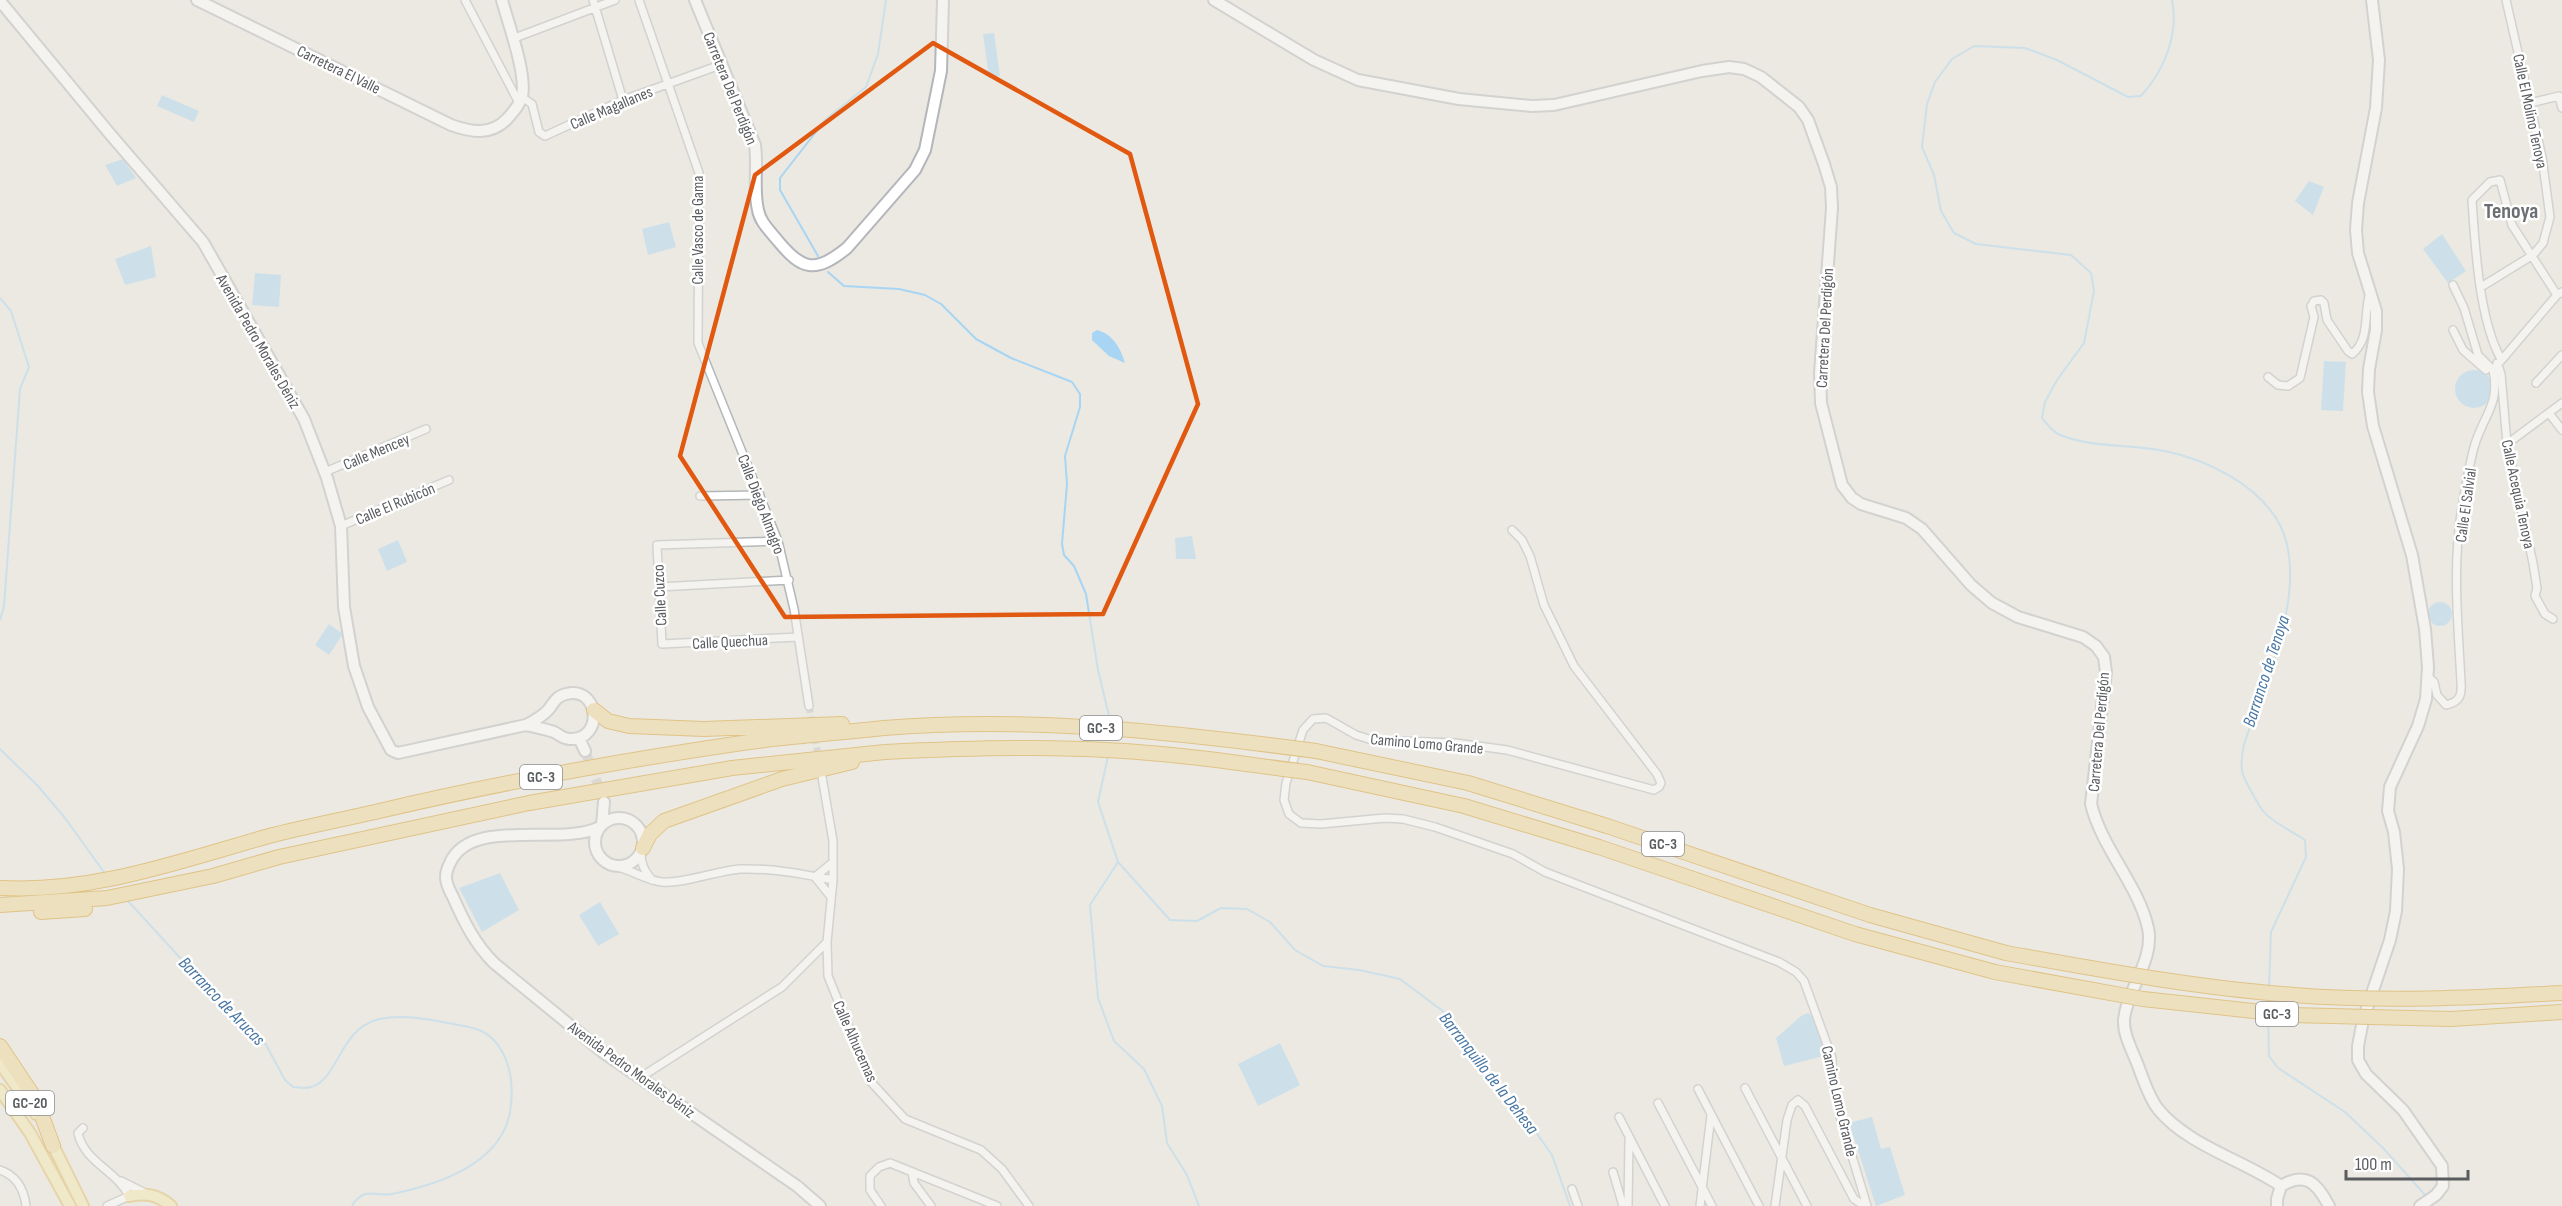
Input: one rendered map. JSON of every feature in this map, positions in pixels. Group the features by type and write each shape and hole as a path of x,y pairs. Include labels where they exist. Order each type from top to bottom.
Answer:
{"highway":[{"path":"594,710 608,721 629,726 704,729 884,726"},
{"name":"GC-3","path":"5,888 47,888 149,872 271,836 394,807 606,765 751,742 884,726 971,724 1095,727 1181,733 1316,751 1468,783 1607,825 1870,915 2006,953 2147,979 2294,995 2455,999 2562,993"},
{"name":"GC-3","path":"0,905 22,909 107,898 211,876 279,857 529,803 732,768 976,747 1085,750 1179,756 1307,772 1464,806 1599,847 1855,934 1995,972 2143,999 2290,1015 2451,1019 2562,1012"},
{"path":"642,851 651,834 664,821 687,812 816,769 888,755"},
{"path":"0,914 22,909"},
{"path":"0,1046 36,1100 53,1146"}],"main road":[{"name":"GC-20","path":"0,1063 30,1103 83,1206"},
{"name":"GC-20","path":"0,1090 30,1133 70,1206"},
{"path":"129,1196 145,1193 161,1197 171,1206"}],"street":[{"name":"Carretera El Valle","path":"196,0 451,124 470,131 483,132 501,126 521,100"},
{"path":"465,0 521,100"},
{"path":"502,0 523,79 521,100"},
{"path":"512,39 594,4 615,0"},
{"name":"Calle Vasco de Gama","path":"639,0 699,173 697,309"},
{"name":"Carretera Del Perdigón","path":"696,0 755,144 758,165 756,196 758,212 765,225 794,260 807,266 834,258 847,248 915,170 925,150 941,72 943,0"},
{"name":"Carretera Del Perdigón","path":"1214,0 1314,60 1372,85 1459,99 1543,105 1729,67 1744,69 1761,77 1799,107 1808,120 1831,186 1832,208 1820,373 1821,403 1842,485 1852,498 1862,504 1906,518 1922,529 1971,585 1992,603 2018,617 2083,637 2096,646 2104,657 2106,672 2091,804 2096,823 2139,904 2148,930 2148,951 2124,1020 2126,1035 2147,1089 2157,1107 2171,1123 2189,1136 2262,1173 2281,1186"},
{"path":"2372,0 2379,60 2376,98 2358,203 2356,230 2358,253 2376,311 2376,330 2369,369 2368,392 2373,426 2412,555 2425,629 2428,677 2426,699 2418,726 2390,787 2388,811 2394,832 2398,869 2396,911 2390,940 2363,1020 2358,1060 2366,1074 2403,1110 2442,1166 2443,1186 2436,1195 2420,1206"},
{"name":"Calle El Molino Tenoya","path":"2506,0 2542,157 2550,217 2543,243 2533,255"},
{"name":"Avenida Pedro Morales Déniz","path":"0,1 203,242 304,419 325,472 341,525 344,607 354,666 368,707 391,750 398,753 526,725"},
{"path":"594,4 623,100"},
{"name":"Calle Magallanes","path":"521,100 532,104 538,132 545,136 623,100 723,64"},
{"path":"2529,103 2559,96 2562,108"},
{"name":"Calle Acequia Tenoya","path":"2533,255 2512,225 2500,180 2490,182 2472,200 2477,265 2494,346 2496,367 2501,374 2506,444 2533,563 2535,596 2545,614 2553,619"},
{"path":"2481,287 2533,255 2560,293 2496,367"},
{"path":"2453,285 2464,308 2478,355 2496,367"},
{"path":"2268,377 2278,385 2288,386 2300,378 2314,317 2311,306 2314,301 2321,300 2324,303 2327,320 2352,354 2359,348 2364,338 2366,303 2371,290"},
{"name":"Calle Diego Almagro","path":"697,309 698,343 778,541 789,580 809,706"},
{"path":"2453,330 2463,350 2496,367"},
{"path":"2536,383 2562,354"},
{"name":"Calle El Salvial","path":"2428,677 2434,682 2437,695 2446,705 2459,699 2462,693 2456,586 2462,509 2475,446 2482,423 2496,397 2496,367"},
{"path":"2506,444 2562,403"},
{"path":"2549,413 2562,430"},
{"name":"Calle Mencey","path":"325,472 426,429"},
{"name":"Calle El Rubicón","path":"341,525 449,480"},
{"path":"700,496 760,495"},
{"name":"Camino Lomo Grande","path":"1512,530 1522,540 1530,556 1544,605 1574,666 1657,774 1661,783 1659,788 1654,790 1507,750 1456,743 1372,740 1356,735 1326,718 1313,719 1303,730 1286,783 1284,800 1290,814 1301,823 1321,824 1384,818 1403,819 1435,827 1513,854 1545,872 1749,950 1796,972 1804,981 1832,1058 1832,1075 1840,1116 1866,1206"},
{"name":"Calle Cuzco","path":"662,644 657,546 778,541"},
{"path":"659,587 789,580"},
{"name":"Calle Quechua","path":"662,644 798,637"},
{"path":"572,693 586,698 594,710 590,730 579,738 566,739 555,733 526,725 549,709 558,697 572,693"},
{"path":"549,709 549,722 555,733"},
{"path":"579,738 585,751"},
{"name":"Calle Alhucemas","path":"822,777 833,841 833,880 827,942 828,976 871,1082 905,1119 981,1150 1002,1169 1029,1206"},
{"path":"652,880 641,862 642,833 639,827 633,822 619,818 604,802 601,826 595,842 596,849 604,862 652,880 675,881 740,869 765,869 833,880"},
{"path":"569,835 589,833 619,818"},
{"name":"Avenida Pedro Morales Déniz","path":"569,835 517,835 472,841 454,852 447,868 445,882 470,934 480,949 604,1053 797,1186 820,1206"},
{"path":"569,835 583,840 596,849"},
{"path":"618,867 631,864 642,851"},
{"path":"815,876 833,862"},
{"path":"815,876 831,897"},
{"path":"641,1077 782,987 827,942"},
{"path":"1745,1088 1807,1206"},
{"path":"1698,1089 1759,1206"},
{"path":"1775,1206 1787,1120 1792,1105 1798,1100 1805,1106 1854,1199 1866,1206"},
{"path":"1658,1103 1712,1206"},
{"path":"1700,1206 1711,1115"},
{"path":"1618,1117 1665,1206"},
{"path":"83,1128 78,1133 85,1149 103,1169 120,1181 145,1193"},
{"path":"1628,1206 1629,1137"},
{"path":"882,1206 870,1190 870,1176 879,1167 890,1163 997,1206"},
{"path":"0,1170 14,1178 24,1195 26,1206"},
{"path":"912,1172 914,1184 931,1206"},
{"path":"1613,1172 1623,1206"},
{"path":"2277,1206 2281,1186 2293,1179 2307,1179 2320,1190 2329,1206"},
{"path":"107,1206 129,1196 120,1181"},
{"path":"1572,1189 1578,1206"},
{"path":"973,1196 980,1206"}],"highlighted area":[{"path":"933,43 1130,154 1198,404 1103,614 785,617 680,456 755,175"}],"water":[{"path":"994,33 1000,76 989,78 983,34"},
{"path":"162,95 199,111 194,122 157,106"},
{"path":"123,159 136,178 117,186 105,165"},
{"path":"2309,181 2324,187 2313,215 2295,201"},
{"path":"669,222 676,247 648,255 642,229"},
{"path":"2442,234 2466,271 2448,283 2423,249"},
{"path":"151,246 156,277 125,285 115,259"},
{"path":"255,273 281,275 279,307 252,305"},
{"path":"1097,330 1108,335 1116,343 1125,363 1109,356 1092,340 1092,333"},
{"path":"2324,361 2346,362 2343,411 2321,410"},
{"path":"2474,370 2487,376 2493,389 2487,402 2474,408 2461,402 2455,389 2461,376"},
{"path":"1192,536 1196,559 1176,559 1175,538"},
{"path":"398,540 407,562 387,571 378,549"},
{"path":"2440,602 2449,605 2452,614 2449,623 2440,626 2431,623 2428,614 2431,605"},
{"path":"329,624 343,634 329,655 315,645"},
{"path":"500,873 519,910 482,932 459,888"},
{"path":"600,902 619,934 598,946 579,915"},
{"path":"1808,1013 1814,1017 1828,1055 1784,1066 1776,1038 1801,1016"},
{"path":"1280,1043 1300,1085 1258,1106 1238,1064"},
{"path":"1872,1117 1881,1149 1890,1147 1905,1195 1876,1206 1849,1123"}],"waterway":[{"name":"Barranquillo de la Dehesa","path":"818,256 780,190 780,178 826,119 866,87 878,54 886,0"},
{"name":"Barranco de Tenoya","path":"2172,0 2174,13 2168,52 2157,75 2141,96 2128,97 2057,60 2025,48 1974,46 1952,59 1935,82 1927,104 1922,147 1934,175 1941,211 1954,233 1976,244 2071,255 2091,273 2094,291 2084,343 2057,380 2045,402 2042,418 2049,427 2058,434 2083,442 2165,451 2215,468 2246,486 2271,511 2280,525 2287,546 2290,568 2286,616 2273,664 2246,737 2242,754 2242,771 2263,811 2277,823 2305,840 2306,857 2271,932 2269,987"},
{"name":"Barranquillo de la Dehesa","path":"828,272 844,286 899,289 925,295 941,304 976,339 1011,358 1072,382 1080,394 1080,407 1065,456 1067,484 1062,544 1064,555 1074,566 1086,594 1098,670 1111,724"},
{"name":"Barranco de Arucas","path":"0,298 11,311 29,367 20,389 4,606 0,620"},
{"name":"Barranco de Arucas","path":"0,749 37,785 65,818 106,875"},
{"name":"Barranquillo de la Dehesa","path":"1108,756 1098,802 1118,862 1170,920 1197,921 1221,908 1247,909 1270,922 1295,950 1323,966 1359,970 1400,979 1444,1012 1513,1100 1552,1155 1570,1206"},
{"path":"1118,862 1090,905 1098,998 1114,1041 1144,1069 1162,1106 1167,1143 1187,1175 1199,1206"},
{"name":"Barranco de Arucas","path":"127,900 252,1035 265,1043 285,1080 293,1087 309,1088 320,1083 354,1034 376,1020 406,1017 438,1021 477,1029 496,1042 507,1062 512,1090 506,1125 497,1142 484,1156 450,1176 411,1190 386,1195 365,1194 352,1206"},
{"name":"Barranco de Tenoya","path":"2268,1016 2269,1056 2278,1068 2345,1112 2384,1149 2426,1196"}],"tunnel":[{"path":"809,706 819,760"},
{"path":"585,751 602,795"}],"district":[{"name":"Tenoya","path":"2511,210"}]}
